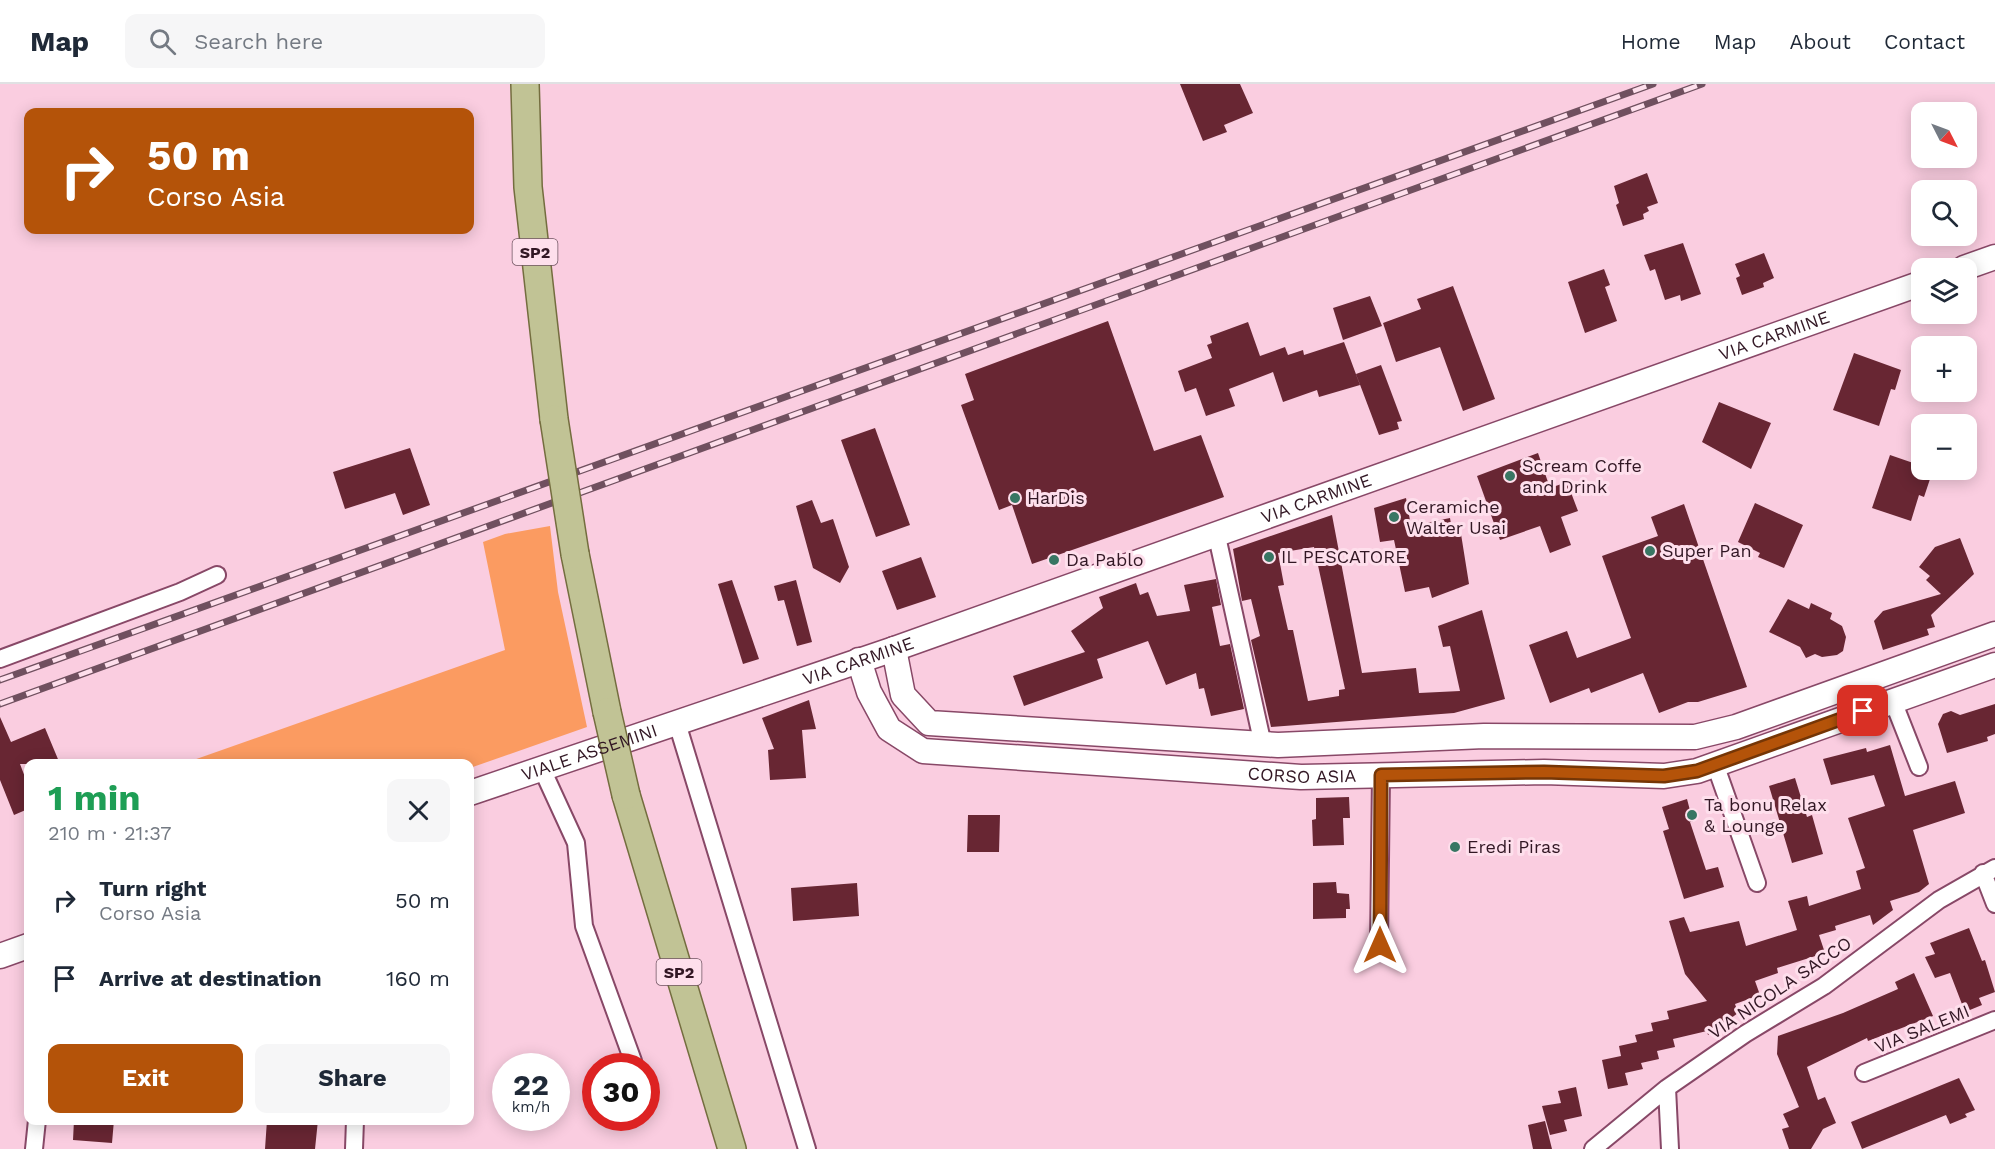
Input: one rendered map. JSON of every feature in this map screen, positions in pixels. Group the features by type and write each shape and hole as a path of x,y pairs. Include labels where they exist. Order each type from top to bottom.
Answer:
{"main road":[{"name":"SP2","path":"525,84 528,187 554,419 575,554 626,795 732,1149"}],"street":[{"path":"1977,263 1995,257"},
{"name":"VIA CARMINE","path":"710,712 894,649 1216,532 1911,287"},
{"path":"1216,532 1263,745"},
{"path":"0,659 158,600 217,575"},
{"name":"CORSO ASIA","path":"894,649 903,695 929,723 1263,745 1484,736 1695,737 1736,727 1995,634"},
{"name":"CORSO ASIA","path":"859,660 869,692 890,729 923,751 1301,777 1544,772 1664,776 1697,771 1995,666"},
{"path":"1893,701 1919,767"},
{"name":"VIALE ASSEMINI","path":"474,793 710,712"},
{"path":"677,723 807,1149"},
{"path":"1544,772 1546,737"},
{"path":"1715,764 1757,883"},
{"path":"542,769 576,843 584,926 630,1053"},
{"path":"1380,945 1381,775"},
{"path":"1989,870 1995,904"},
{"name":"VIA NICOLA SACCO","path":"1593,1149 1667,1088 1745,1034 1824,986 1939,900 1989,870"},
{"path":"0,956 24,947"},
{"name":"VIA SALEMI","path":"1864,1073 1995,1020"},
{"path":"1667,1088 1670,1149"},
{"path":"34,1149 36,1125"},
{"path":"354,1149 355,1125"}],"shaded area":[{"path":"550,526 558,592 587,727 474,767 474,759 196,759 505,650 483,542 505,534"}],"building":[{"path":"1180,84 1240,84 1253,113 1224,125 1227,132 1203,141"},
{"path":"1647,173 1658,203 1647,207 1649,211 1643,214 1644,219 1623,226 1616,205 1619,203 1614,186"},
{"path":"1683,243 1701,294 1681,301 1680,295 1665,300 1655,269 1650,271 1644,255"},
{"path":"1764,253 1774,278 1763,283 1764,287 1742,295 1736,278 1740,276 1735,264"},
{"path":"1604,269 1610,285 1605,287 1617,321 1585,333 1568,282"},
{"path":"1453,286 1495,399 1463,411 1440,347 1396,362 1383,323 1421,309 1417,299"},
{"path":"1370,296 1382,326 1343,340 1333,308"},
{"path":"1108,321 1154,451 1201,435 1224,497 1032,564 1012,505 999,510 961,405 974,400 965,374"},
{"path":"1248,322 1260,356 1285,347 1288,355 1303,350 1304,355 1344,342 1360,385 1319,397 1317,390 1283,402 1273,372 1229,389 1235,406 1206,416 1196,388 1185,392 1178,371 1212,358 1207,345 1212,343 1210,336"},
{"path":"1854,353 1901,370 1895,390 1891,389 1879,426 1833,410"},
{"path":"1381,365 1402,421 1397,422 1399,429 1379,435 1356,374"},
{"path":"1719,402 1771,423 1751,469 1702,442"},
{"path":"875,428 910,525 876,537 841,440"},
{"path":"410,448 430,505 403,515 395,493 345,509 333,472"},
{"path":"1538,453 1550,488 1567,482 1578,511 1561,517 1571,545 1550,553 1540,526 1500,540 1477,476"},
{"path":"1890,455 1911,462 1911,480 1930,480 1924,497 1919,495 1911,521 1872,508"},
{"path":"1406,498 1411,526 1450,518 1453,536 1461,534 1469,584 1432,598 1429,587 1405,592 1394,540 1380,542 1374,508"},
{"path":"812,500 821,523 833,519 849,567 840,583 813,568 796,506"},
{"path":"1755,503 1803,525 1784,568 1758,557 1760,553 1738,542"},
{"path":"1684,504 1747,687 1698,702 1688,702 1659,713 1643,673 1591,693 1589,688 1550,703 1529,645 1567,631 1577,658 1631,638 1602,556 1658,536 1651,517"},
{"path":"1332,515 1362,673 1416,668 1419,693 1460,691 1450,646 1443,647 1438,626 1482,610 1505,699 1454,713 1271,727 1251,640 1260,636 1251,599 1242,601 1233,549","holes":["1314,547 1345,689 1339,690 1339,696 1308,701 1293,630 1288,630 1278,586 1284,585 1278,553"]},
{"path":"1960,538 1974,574 1931,615 1935,627 1927,629 1929,635 1883,650 1874,621 1883,611 1941,594 1926,580 1930,576 1919,567 1935,547"},
{"path":"921,557 936,597 897,610 882,571"},
{"path":"1216,579 1221,605 1212,607 1220,646 1230,644 1244,709 1211,716 1204,688 1199,689 1196,673 1166,685 1148,641 1097,659 1103,678 1024,706 1013,676 1085,652 1071,631 1103,608 1099,597 1136,583 1140,595 1148,592 1157,616 1190,611 1184,585"},
{"path":"732,580 759,659 743,664 718,584"},
{"path":"796,580 812,642 797,646 784,600 778,601 774,586"},
{"path":"1788,599 1809,609 1811,603 1832,613 1830,619 1842,626 1846,637 1843,651 1837,655 1822,657 1815,654 1806,658 1800,647 1769,632"},
{"path":"809,700 816,729 802,730 806,778 770,780 768,750 774,749 762,718"},
{"path":"1995,704 1995,734 1987,737 1988,741 1947,753 1938,724 1943,714 1951,711 1960,715"},
{"path":"0,717 11,742 45,728 58,759 24,759 24,764 20,764 24,774 24,811 14,815 0,780"},
{"path":"1890,745 1905,796 1955,781 1965,813 1913,830 1929,884 1919,892 1890,901 1893,910 1873,925 1870,915 1835,926 1836,930 1819,935 1825,953 1777,968 1778,973 1755,981 1760,995 1735,1004 1738,1013 1708,1035 1707,1031 1673,1039 1675,1047 1657,1051 1659,1059 1641,1063 1643,1069 1625,1073 1628,1085 1608,1089 1602,1060 1621,1056 1619,1046 1637,1042 1635,1035 1653,1031 1651,1023 1669,1019 1667,1011 1707,1001 1685,974 1669,921 1684,917 1690,932 1739,921 1746,946 1797,930 1788,901 1807,896 1809,906 1861,889 1856,871 1865,868 1848,818 1885,806 1874,775 1831,785 1823,759 1866,748 1867,752"},
{"path":"1795,778 1807,817 1812,815 1823,854 1792,863 1769,786"},
{"path":"1349,797 1350,818 1343,818 1344,845 1313,846 1312,820 1316,819 1316,798"},
{"path":"1687,799 1693,822 1690,822 1706,870 1718,867 1724,887 1684,899 1663,831 1669,829 1662,807"},
{"path":"968,815 1000,815 999,852 967,852"},
{"path":"1336,882 1337,893 1349,894 1350,909 1346,909 1346,918 1313,919 1313,883"},
{"path":"857,883 859,916 793,921 791,888"},
{"path":"1969,928 1982,961 1985,960 1995,992 1979,998 1982,1005 1965,1012 1950,973 1935,978 1925,957 1935,954 1930,943"},
{"path":"1914,973 1933,1016 1868,1041 1867,1038 1807,1067 1818,1100 1825,1097 1836,1123 1823,1129 1811,1149 1789,1149 1782,1129 1789,1127 1783,1114 1799,1107 1777,1054 1778,1036 1843,1013 1898,989 1895,982"},
{"path":"1959,1078 1975,1110 1965,1114 1967,1117 1950,1124 1946,1115 1862,1149 1851,1122"},
{"path":"1576,1087 1582,1116 1564,1120 1567,1131 1550,1135 1542,1106 1561,1103 1558,1091"},
{"path":"1545,1121 1552,1149 1533,1149 1528,1125"},
{"path":"74,1125 114,1125 112,1143 73,1140"},
{"path":"267,1125 317,1125 315,1149 265,1149"}],"railway":[{"path":"0,680 1653,84"},
{"path":"0,704 1702,84"}],"place":[{"name":"Scream Coffe and Drink","path":"1510,476"},
{"name":"HarDis","path":"1015,498"},
{"name":"Ceramiche Walter Usai","path":"1394,517"},
{"name":"Super Pan","path":"1650,551"},
{"name":"IL PESCATORE","path":"1269,557"},
{"name":"Da Pablo","path":"1054,560"},
{"name":"Ta bonu Relax & Lounge","path":"1692,815"},
{"name":"Eredi Piras","path":"1455,847"}],"route":[{"path":"1380,945 1381,775 1544,772 1664,776 1697,771 1863,711"}]}
